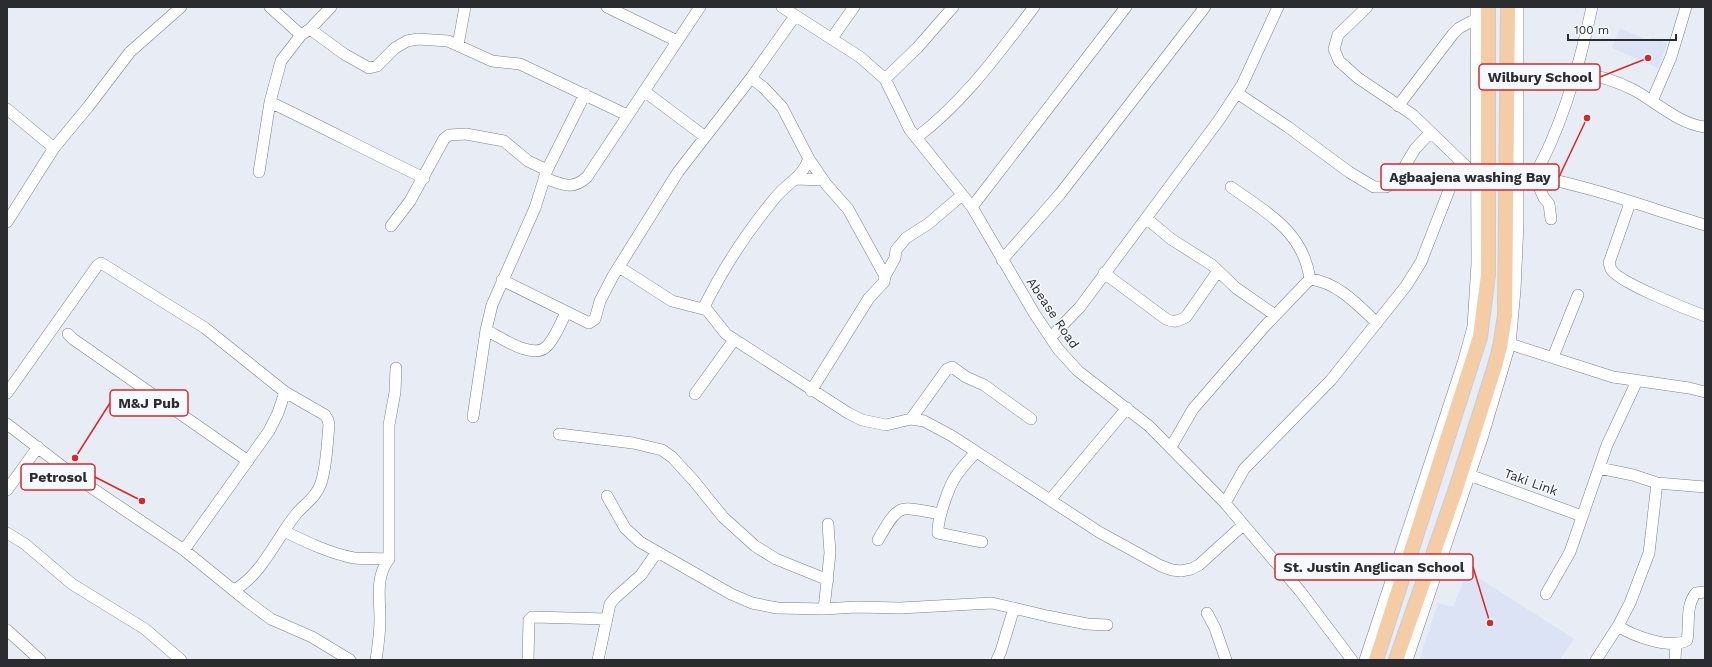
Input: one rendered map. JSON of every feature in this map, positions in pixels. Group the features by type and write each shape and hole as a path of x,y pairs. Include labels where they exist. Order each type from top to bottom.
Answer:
{"main road":[{"path":"1376,660 1480,337 1488,275 1482,145 1488,71 1488,7"},
{"path":"1396,660 1487,404 1500,347 1505,316 1508,7"},
{"path":"1488,71 1499,73 1508,71"}],"street":[{"path":"7,222 54,148 88,107 130,52 181,7"},
{"path":"270,7 306,32 368,68 377,66 395,48 407,40 448,41 492,60 520,64 627,115"},
{"path":"259,172 270,102 281,61 292,45 331,7"},
{"path":"458,45 465,7"},
{"path":"607,7 677,41"},
{"path":"391,226 410,201 424,178 444,139 449,135 457,133 476,135 504,141 546,174 573,186 580,183 608,148 627,115 700,7"},
{"name":"Abease Road","path":"782,7 860,57 884,79 916,138 972,207 1034,314 1058,349 1078,371 1127,408 1171,447 1225,502 1300,591 1352,660"},
{"path":"832,38 854,7"},
{"path":"884,79 918,47 953,7"},
{"path":"916,138 936,122 976,82 1034,7"},
{"path":"972,207 1126,7"},
{"path":"1002,260 1065,188 1205,7"},
{"path":"1051,337 1080,307 1237,93 1255,60 1278,7"},
{"path":"1367,7 1338,35 1334,49 1339,61 1358,78 1413,115 1476,176"},
{"path":"1365,660 1463,363 1473,327 1477,264 1476,176 1482,145 1476,7"},
{"path":"1407,660 1469,475 1487,404 1510,344 1515,290 1518,7"},
{"path":"1534,176 1551,143 1576,72 1592,7"},
{"path":"1652,101 1671,57 1686,7"},
{"path":"502,280 589,323 595,319 600,301 618,266 678,172 704,136 751,78 795,16"},
{"path":"1398,106 1458,28 1476,19"},
{"path":"1576,72 1594,74 1618,82 1688,121 1705,127"},
{"path":"751,78 763,87 782,107 808,158 823,180 848,209 885,276"},
{"path":"644,91 704,136"},
{"path":"1237,93 1288,127 1349,172 1374,187 1386,187 1396,181 1415,149 1430,133"},
{"path":"473,417 486,330 492,305 502,280 536,208 546,174 585,94"},
{"path":"270,102 318,124 352,144 382,156 424,178"},
{"path":"7,109 54,148"},
{"path":"703,309 722,272 771,204 782,191 801,174 808,158"},
{"path":"1225,502 1246,466 1331,380 1406,286 1421,262 1460,162"},
{"path":"1517,178 1534,176 1596,189 1630,202 1705,225"},
{"path":"1534,176 1544,198 1549,204 1551,219"},
{"path":"796,180 823,180"},
{"path":"1230,187 1288,230 1304,255 1310,279"},
{"path":"811,391 869,298 884,282 885,276 895,258 896,250 906,238 928,224 962,195"},
{"path":"1630,202 1609,263 1611,270 1618,276 1658,297 1705,316"},
{"path":"1146,218 1171,239 1201,257 1244,294 1275,315"},
{"path":"7,393 97,266 101,263 205,328 285,392 325,415 330,425 321,483 315,494 284,531 251,578 234,590"},
{"path":"618,266 663,297 672,301 703,309 712,317 726,334 734,340 828,402 865,421 886,425 911,419 924,421 940,429 1099,532 1172,570 1190,569 1199,565 1243,525"},
{"path":"1104,273 1166,320 1172,322 1186,317 1218,271"},
{"path":"1310,279 1327,283 1345,294 1378,323"},
{"path":"1171,447 1193,410 1275,315 1310,279"},
{"path":"1554,357 1578,295"},
{"path":"486,330 527,350 535,352 543,350 548,346 566,312"},
{"path":"68,334 73,340 248,461"},
{"path":"695,394 734,340"},
{"path":"1510,344 1613,376 1705,392"},
{"path":"376,660 380,618 378,599 380,583 383,566 389,559 389,425 395,392 396,368"},
{"path":"911,419 947,369 952,368 966,377 984,385 1031,419"},
{"path":"1546,594 1570,552 1607,445 1636,381"},
{"path":"184,550 248,461 274,421 285,392"},
{"path":"1050,500 1127,408"},
{"path":"7,424 80,480 184,550 278,623 312,637 350,660"},
{"path":"559,434 633,443 662,450 672,457 724,517 760,550 776,559 828,580"},
{"path":"7,490 38,447"},
{"path":"976,452 956,475 941,514 938,532 982,542"},
{"path":"1599,468 1633,475 1657,483 1705,487"},
{"name":"Taki Link","path":"1469,475 1582,516"},
{"path":"1596,660 1618,626 1630,603 1649,553 1657,483"},
{"path":"607,496 613,509 629,533 657,552 730,594 752,603 777,608 824,609 856,607 900,608 992,603 1064,620 1088,624 1107,625"},
{"path":"878,540 892,516 897,511 907,509 941,514"},
{"path":"824,609 830,553 828,524"},
{"path":"284,531 313,545 355,558 389,559"},
{"path":"7,533 25,544 72,584 145,630 181,660"},
{"path":"598,660 610,604 641,575 657,552"},
{"path":"1618,626 1639,637 1654,641 1682,643 1687,640 1690,603 1696,593 1705,592"},
{"path":"997,660 1014,608"},
{"path":"1207,612 1215,628 1226,660"},
{"path":"528,660 529,620 532,617 607,619"},
{"path":"7,630 40,660"},
{"path":"1675,660 1676,643"}],"shaded area":[{"path":"1620,28 1649,41 1653,37 1667,44 1658,68 1612,48"},
{"path":"1468,571 1574,639 1559,660 1419,660 1438,603 1453,607"}],"place":[{"name":"Wilbury School","path":"1648,58"},
{"name":"Agbaajena washing Bay","path":"1587,118"},
{"name":"M&J Pub","path":"75,458"},
{"name":"Petrosol","path":"142,501"},
{"name":"St. Justin Anglican School","path":"1490,623"}]}
